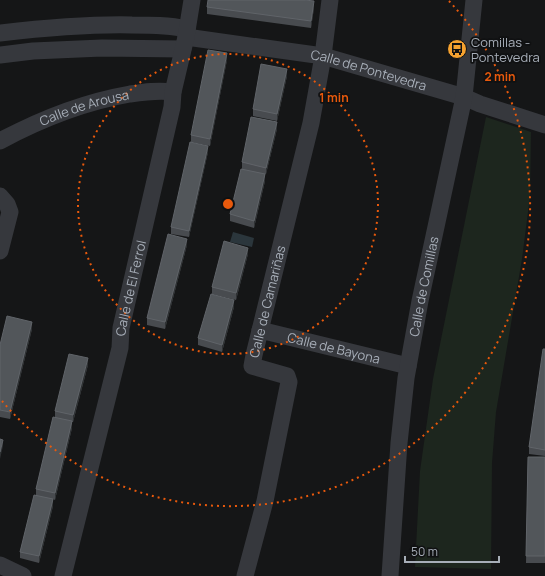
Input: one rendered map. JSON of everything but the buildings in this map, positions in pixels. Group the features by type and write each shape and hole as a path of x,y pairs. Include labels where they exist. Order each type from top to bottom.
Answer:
{"street":[{"name":"Calle de El Ferrol","path":"63,576 120,348 121,328 172,107 173,92 192,0"},
{"name":"Calle de Camariñas","path":"245,576 265,502 289,382 287,376 252,366 311,123 323,56 330,0"},
{"name":"Calle de Comillas","path":"390,576 399,443 408,366 420,301 464,97 474,0"},
{"name":"Calle de Pontevedra","path":"0,33 105,25 161,26 186,33 323,56 464,97 480,104 545,125"},
{"name":"Calle de Pontevedra","path":"0,55 33,51 102,48 186,33"},
{"name":"Calle de Arousa","path":"0,141 25,128 82,105 112,97 139,93 162,90 173,92"},
{"path":"0,196 7,204 10,212 0,251"},
{"name":"Calle de Bayona","path":"260,330 408,366"},
{"path":"0,566 23,576"}],"shaded area":[{"path":"486,117 531,132 530,196 522,259 496,412 492,463 491,569 415,567 420,471 433,379"},
{"path":"233,232 254,238 252,247 230,242"}],"place":[{"name":"Comillas - Pontevedra","path":"457,49"}]}
